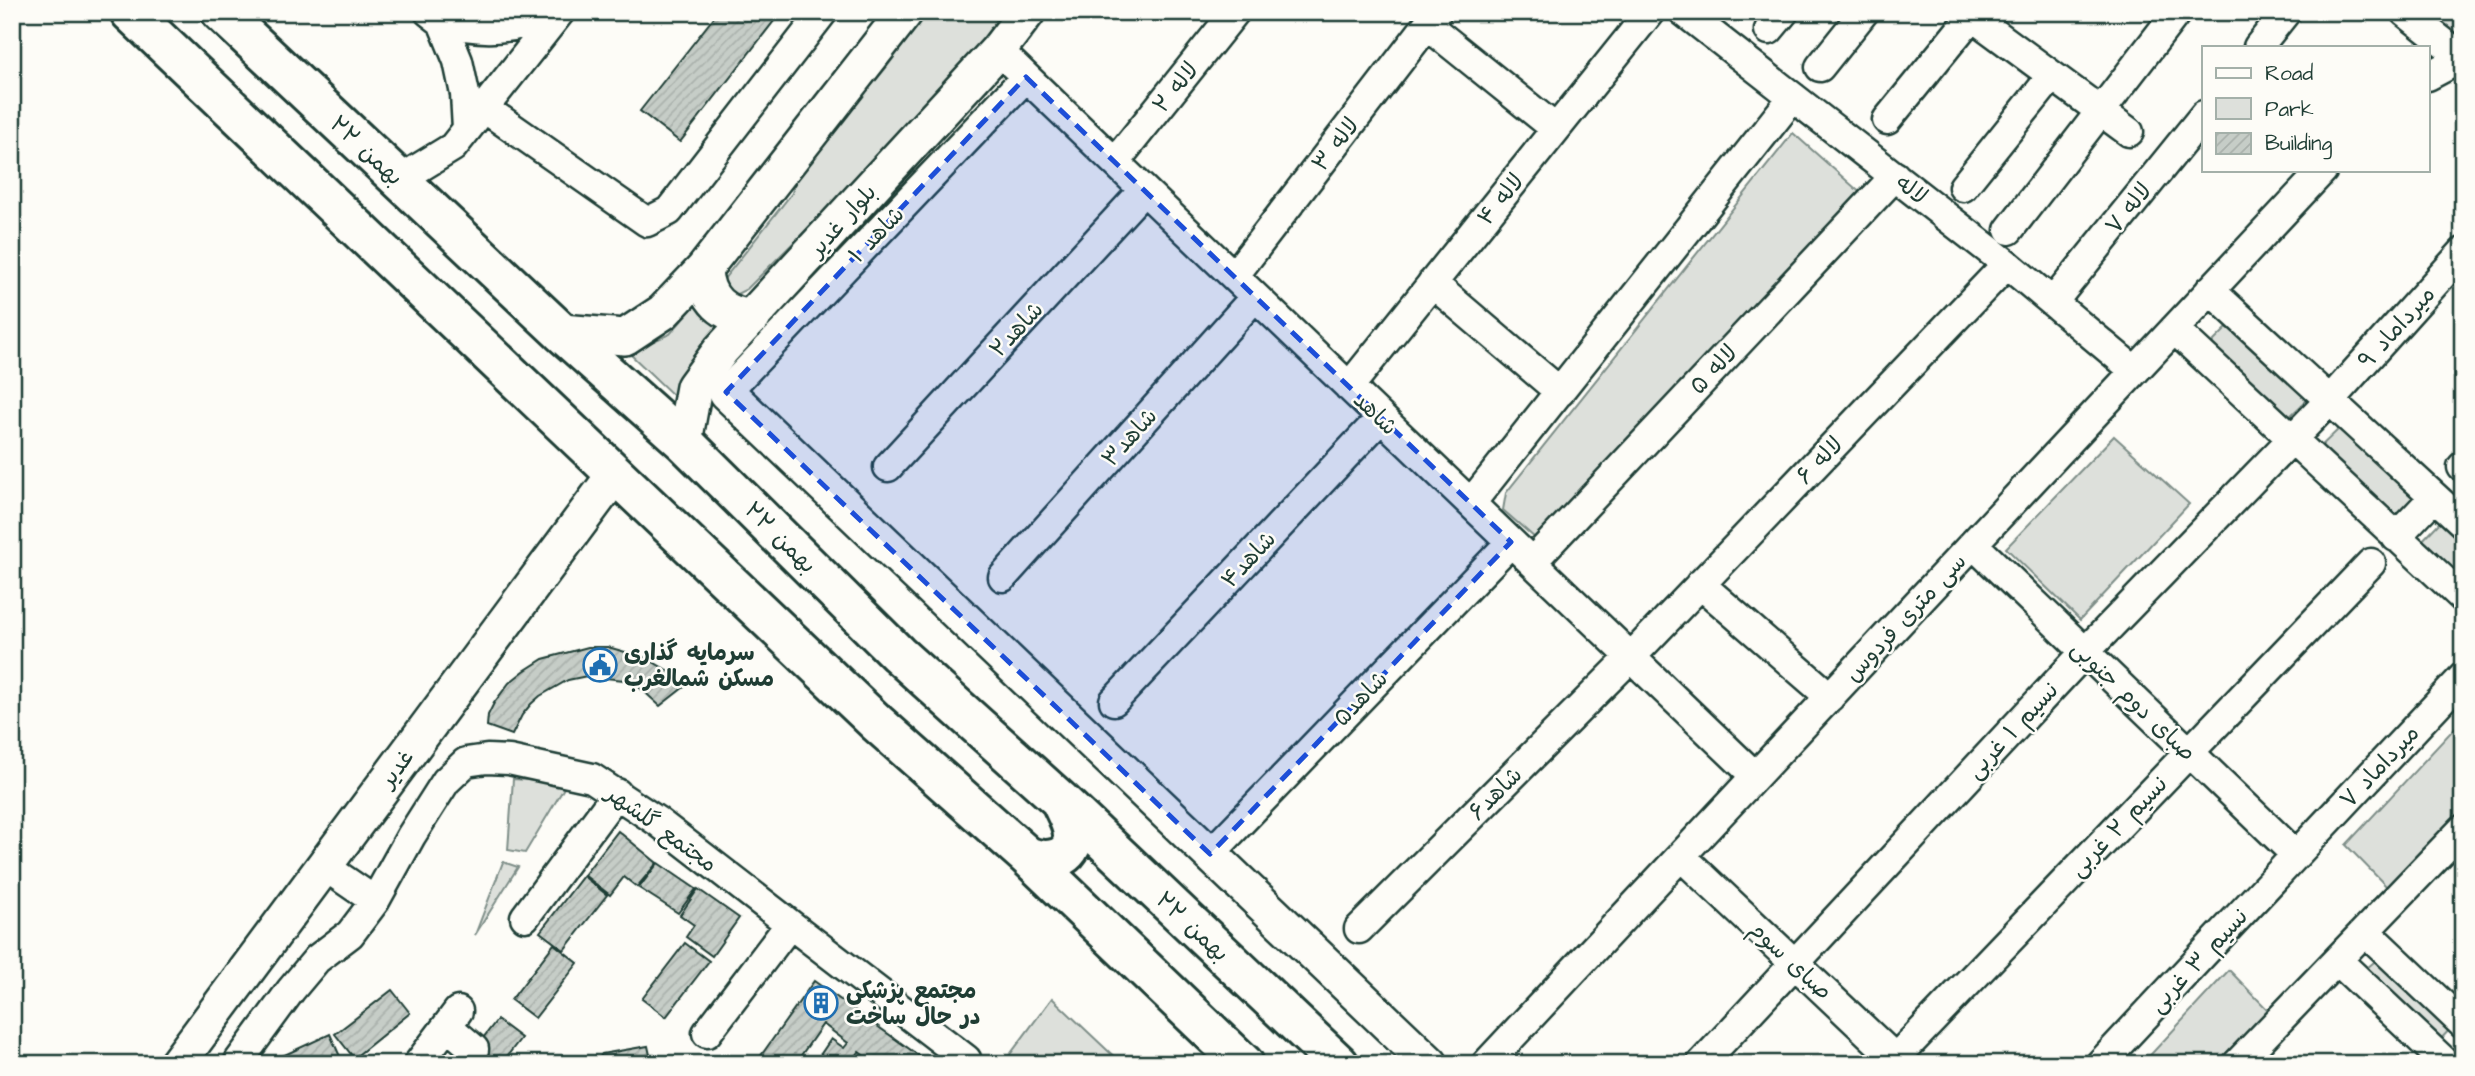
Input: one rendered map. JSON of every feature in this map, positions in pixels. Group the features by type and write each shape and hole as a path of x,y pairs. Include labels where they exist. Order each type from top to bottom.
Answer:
{"highway":[{"path":"130,12 877,723 1027,856 1244,1064"},
{"name":"۲۲ بهمن","path":"221,12 561,332 684,442 898,654 1059,800 1339,1064"},
{"path":"1027,856 1040,861 1054,860 1066,853 1073,838 1070,823 1059,800"}],"main road":[{"path":"561,332 625,337 663,312 704,269 905,12"},
{"name":"بلوار غدیر","path":"684,442 694,387 721,350 998,50 1027,12"},
{"path":"704,269 704,282 717,305 740,317 753,317"},
{"path":"726,392 1430,1064"},
{"name":"غدیر","path":"177,1064 615,473"}],"street":[{"path":"435,17 472,29 514,28 551,12"},
{"path":"399,180 453,147 560,12"},
{"path":"435,17 458,61 466,94 476,118 647,222 669,211 823,12"},
{"name":"لاله ۲","path":"1115,162 1235,12"},
{"name":"لاله ۴","path":"1349,387 1650,12"},
{"name":"لاله","path":"1684,12 2007,264 2135,371"},
{"path":"1820,67 1864,12"},
{"path":"2009,230 2178,12"},
{"path":"2259,46 2286,12"},
{"path":"1887,121 1971,13 2129,132"},
{"path":"2408,15 2413,46"},
{"path":"2408,15 2463,58 2430,75"},
{"path":"1432,19 1556,129"},
{"name":"لاله ۳","path":"1234,276 1432,19"},
{"name":"شاهد","path":"998,50 1755,776"},
{"path":"1962,187 2052,76"},
{"name":"شاهد ۱","path":"726,392 1026,77"},
{"path":"1471,503 1793,97"},
{"name":"لاله ۷","path":"2053,302 2202,117"},
{"name":"سی متری فردوس","path":"1486,1064 2321,172"},
{"name":"لاله ۵","path":"1532,562 1895,176"},
{"name":"شاهد۲","path":"888,467 1144,190"},
{"name":"میرداماد ۹","path":"2291,439 2329,401 2463,252"},
{"name":"لاله ۶","path":"1630,657 2007,264"},
{"path":"1432,283 1560,392"},
{"path":"2210,290 2463,523"},
{"name":"شاهد۳","path":"1003,577 1255,297"},
{"path":"2174,330 2463,598"},
{"name":"شاهد۴","path":"1114,701 1381,418"},
{"name":"نسیم ۱ غربی","path":"1700,1064 2085,652 2291,439"},
{"path":"2396,537 2434,497"},
{"name":"شاهد۵","path":"1210,854 1511,542"},
{"name":"صبای دوم جنوبی","path":"1973,544 2295,855"},
{"name":"نسیم ۲ غربی","path":"1895,1062 2371,563"},
{"path":"1700,584 1830,697"},
{"name":"شاهد۶","path":"1359,929 1630,657"},
{"name":"میرداماد ۷","path":"2295,855 2463,677"},
{"name":"مجتمع گلشهر","path":"239,1064 317,958 350,934 374,901 405,845 446,781 466,762 487,759 509,760 592,778 617,793 966,1059 965,1064"},
{"path":"525,917 617,793"},
{"path":"2237,1064 2463,829"},
{"name":"نسیم ۳ غربی","path":"2100,1064 2295,855"},
{"name":"صبای سوم","path":"1681,856 1895,1062"},
{"path":"324,866 374,901"},
{"path":"707,1033 790,924"},
{"path":"2366,932 2463,1024"},
{"path":"2338,961 2442,1062 2463,1038"},
{"path":"418,1064 453,1019 474,1049"}],"highlighted area":[{"path":"1026,77 1511,542 1210,854 726,392"}],"green space":[{"path":"928,12 1017,12 949,87 747,289 737,294 730,293 724,279 792,193 796,176 886,68"},
{"path":"2428,12 2463,12 2463,42"},
{"path":"1793,133 1864,196 1535,538 1503,510 1506,493"},
{"path":"704,295 727,321 704,343 685,371 677,399 628,352 670,334"},
{"path":"2234,321 2311,396 2284,422 2204,351"},
{"path":"2343,425 2415,499 2387,525 2315,452"},
{"path":"2114,436 2189,504 2080,620 2006,548"},
{"path":"2443,519 2463,537 2463,589 2416,547"},
{"path":"2463,719 2463,810 2389,889 2346,845"},
{"path":"513,779 567,783 525,853 508,850"},
{"path":"503,862 518,867 475,935"},
{"path":"2380,957 2453,1026 2437,1043 2361,973"},
{"path":"2229,970 2270,1012 2221,1064 2142,1064"},
{"path":"1052,998 1122,1064 1003,1064"}],"building":[{"path":"718,12 781,12 680,142 640,111"},
{"path":"588,647 608,647 646,658 672,673 684,687 660,706 639,687 624,680 587,676 568,680 540,696 522,715 512,735 487,726 488,715 494,703 509,683 524,671 543,659"},
{"path":"618,831 657,863 637,887 624,877 610,895 584,875"},
{"path":"658,863 696,889 678,913 639,888"},
{"path":"583,876 607,895 564,950 540,932"},
{"path":"698,889 739,918 712,956 686,937 694,925 680,915"},
{"path":"685,943 709,961 666,1017 642,999"},
{"path":"554,944 578,963 535,1018 511,1000"},
{"name":"مجتمع پزشکی در حال ساخت","path":"814,981 929,1063 875,1064 859,1052 855,1058 862,1064 814,1064 831,1039 844,1048 848,1043 823,1024 795,1064 755,1064"},
{"path":"392,990 410,1013 354,1058 335,1034"},
{"path":"497,1020 521,1038 501,1064 463,1064"},
{"path":"330,1034 342,1061 336,1064 265,1064"},
{"path":"648,1046 652,1064 595,1064 602,1054"}],"place":[{"name":"سرمایه گذاری مسکن شمالغرب","path":"600,665"},
{"name":"مجتمع پزشکی در حال ساخت","path":"821,1003"}]}
